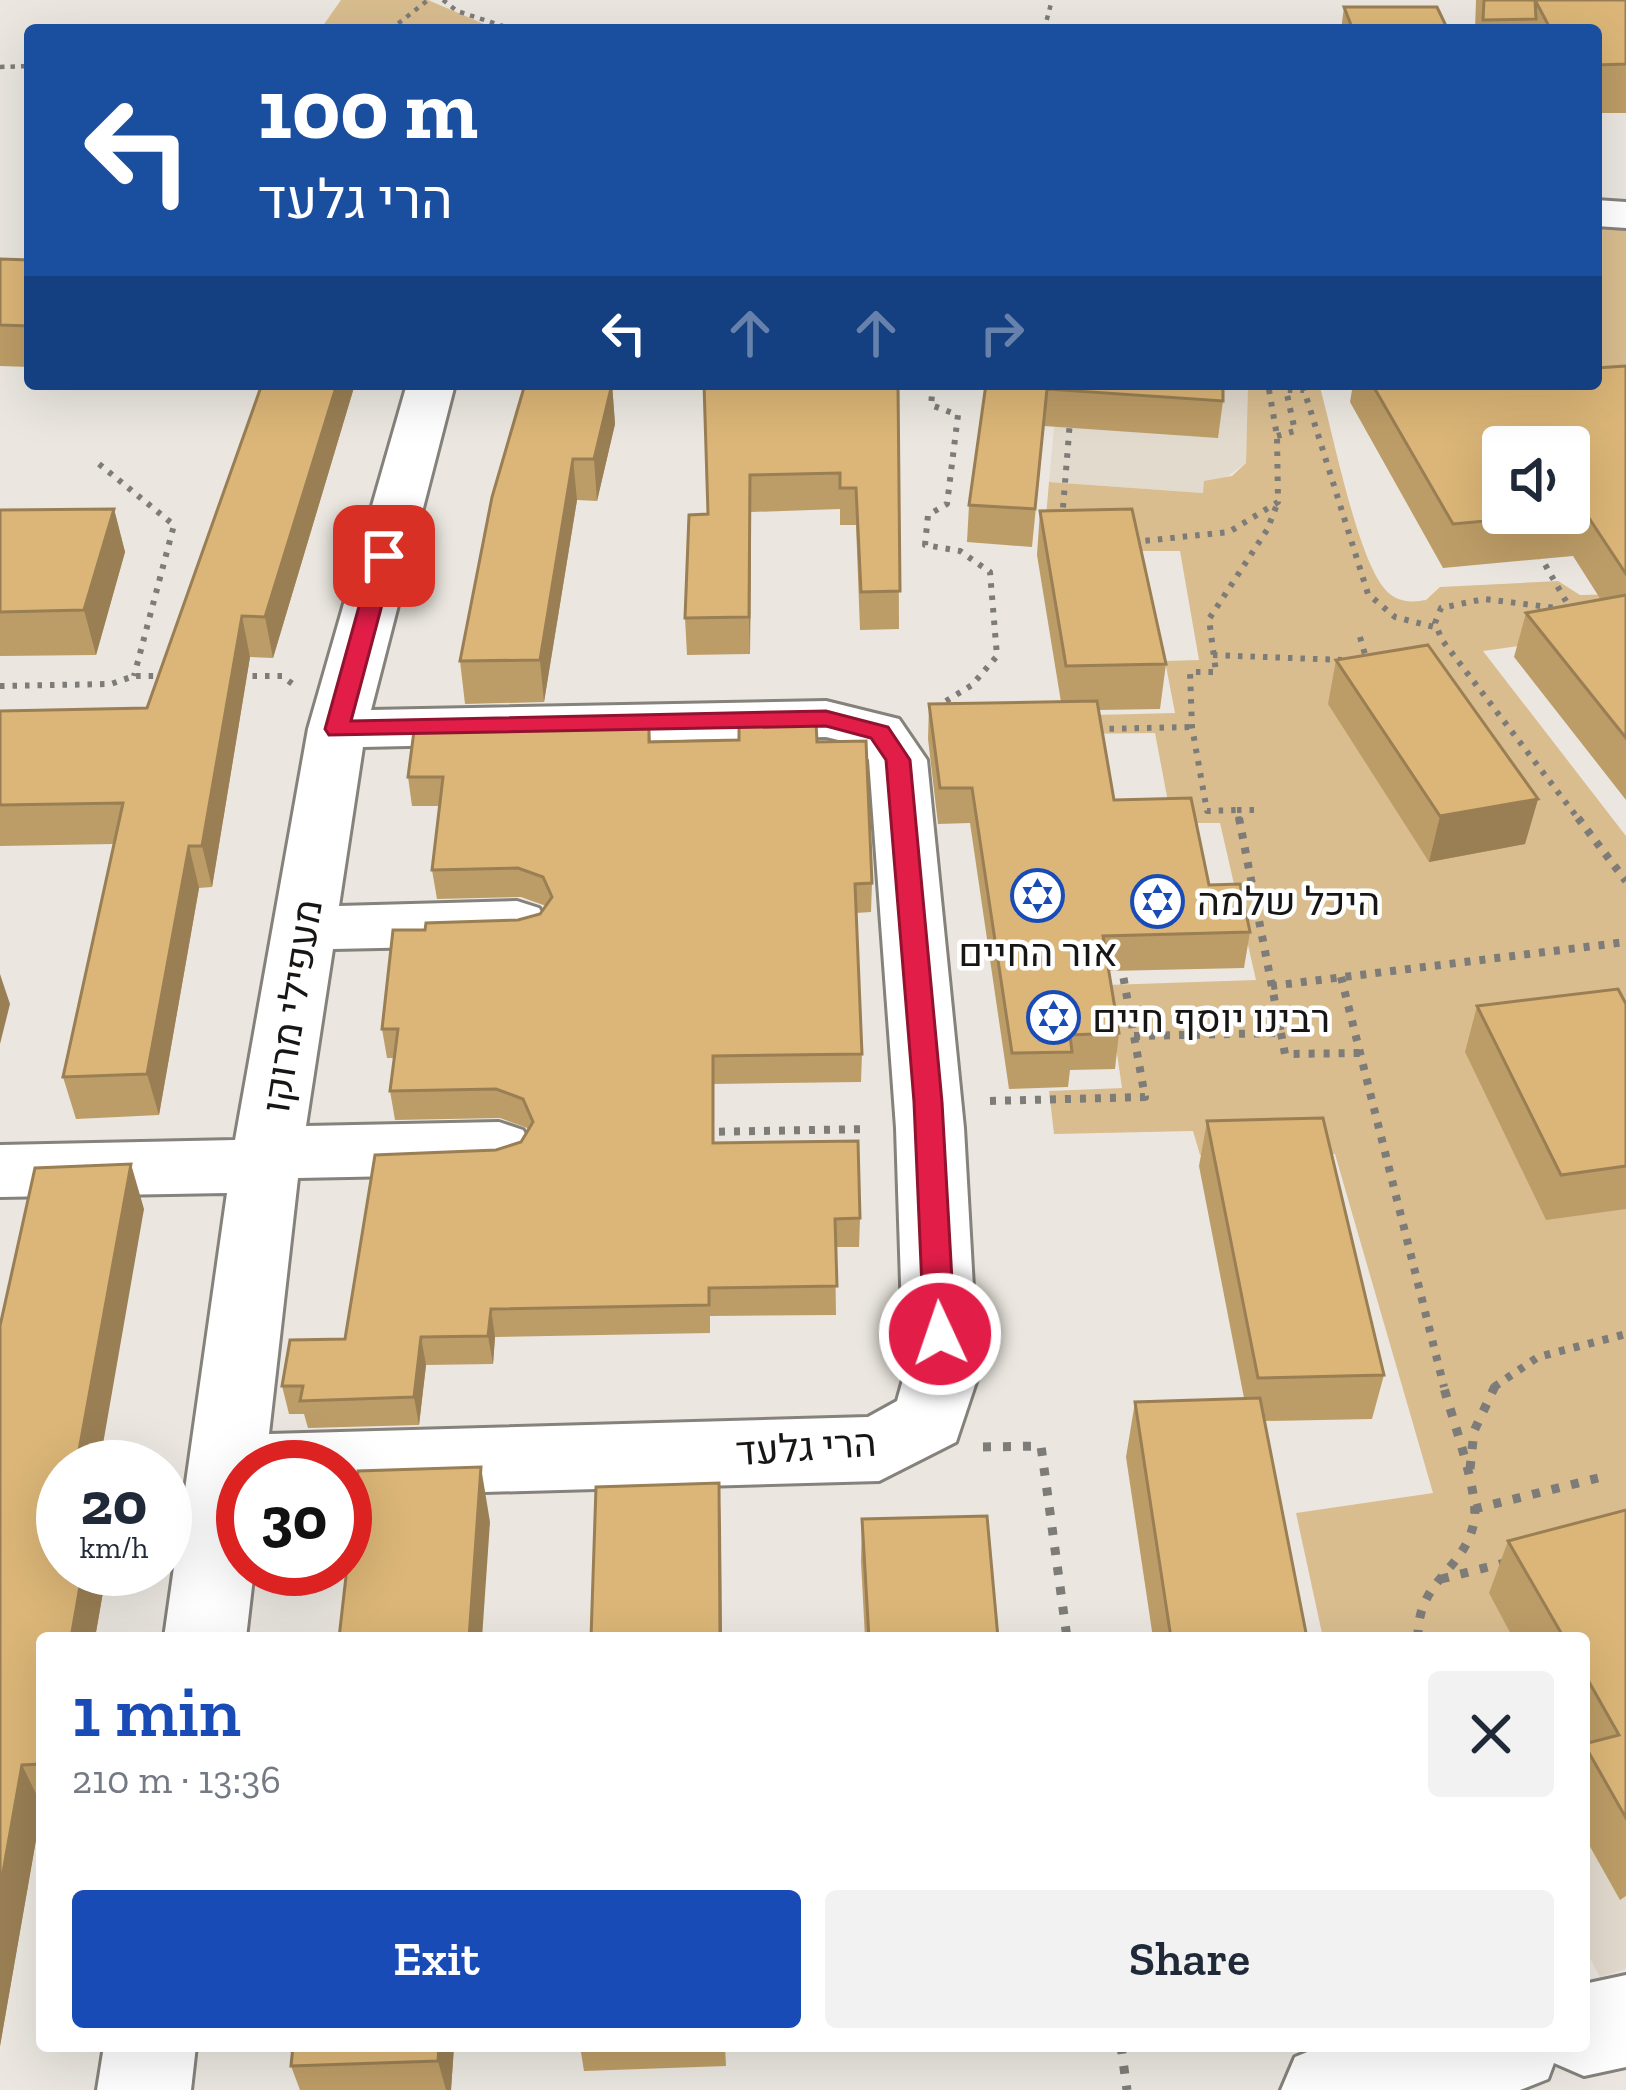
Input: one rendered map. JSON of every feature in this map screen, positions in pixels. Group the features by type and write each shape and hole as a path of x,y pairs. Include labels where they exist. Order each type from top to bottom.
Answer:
{"street":[{"name":"מעפילי מרוקו","path":"231,1440 267,1159 343,707 428,390"},
{"path":"343,707 826,719 888,733"},
{"name":"הרי גלעד","path":"372,1463 879,1449 929,1420 941,1376 929,1115 898,760 888,733"},
{"path":"304,928 520,923"},
{"path":"0,1171 499,1148"},
{"name":"מעפילי מרוקו","path":"206,1632 216,1556"},
{"path":"1590,2029 1626,2021"},
{"path":"145,2090 149,2052"},
{"path":"1328,2090 1490,2052"}],"path":[{"path":"398,24 428,0"},
{"path":"443,0 457,11 497,24"},
{"path":"888,733 972,685 997,656 991,572 960,550 925,545 928,515 947,504 958,415 931,405 932,390"},
{"path":"1254,810 1207,811 1192,727 1190,672 1216,672 1209,619 1267,530 1278,502 1277,436 1269,390"},
{"path":"1277,436 1289,437 1295,431 1286,390 1304,390 1368,594 1395,617 1438,628"},
{"path":"1060,539 1071,402"},
{"path":"100,464 174,525 134,676"},
{"path":"1122,542 1221,536 1258,520 1278,502"},
{"path":"1538,552 1575,610 1462,600 1441,608 1438,628 1442,640 1626,880"},
{"path":"1360,637 1366,658"},
{"path":"1434,647 1442,640"},
{"path":"1213,655 1384,655"},
{"path":"0,686 111,684 134,676 176,676"},
{"path":"218,676 282,676 293,686 343,707"},
{"path":"1078,729 1192,727"},
{"path":"1237,810 1285,1054 1361,1053"},
{"path":"1271,986 1626,942"},
{"path":"691,1132 1145,1096 1119,952"},
{"path":"1341,977 1474,1509 1472,1544 1420,1601 1418,1632"},
{"path":"1134,1036 1280,1033"},
{"path":"1470,1483 1472,1444 1496,1379 1508,1367 1626,1334"},
{"path":"879,1449 1041,1446 1066,1632"},
{"path":"1474,1509 1598,1478"},
{"path":"1434,1581 1519,1560"},
{"path":"1122,2052 1127,2090"}],"shaded area":[{"path":"341,0 428,0 484,24 324,24"},
{"path":"1602,213 1626,215 1626,374 1602,372"},
{"path":"1057,390 1248,390 1246,463 1204,493 1049,482"},
{"path":"1248,390 1321,390 1364,549 1393,596 1420,601 1440,587 1558,581 1580,595 1626,594 1626,631 1483,651 1626,836 1626,1556 1521,1632 1322,1632 1296,1513 1433,1493 1335,1154 1200,1155 1193,1131 1054,1134 1049,1091 1122,1088 1107,985 1256,980 1220,823 1172,823 1155,733 929,736 940,719 1175,713 1165,661 1199,660 1180,551 1043,551 1049,482 1203,493 1204,481 1232,476 1246,463"},
{"path":"1590,1731 1626,1758 1626,1969 1600,1977 1590,1958"}],"building":[{"path":"1484,0 1535,0 1536,19 1483,20"},
{"path":"1535,0 1626,0 1626,64 1602,65 1602,24 1548,24"},
{"path":"1344,7 1437,7 1445,24 1351,24"},
{"path":"0,259 24,260 24,326 0,325"},
{"path":"1626,366 1626,574 1590,520 1590,426 1482,426 1482,521 1453,524 1375,390 1602,390 1602,368"},
{"path":"260,390 335,390 265,617 242,616 202,846 189,846 147,1074 63,1077 123,803 0,805 0,711 147,708"},
{"path":"523,390 611,390 594,459 573,459 540,660 460,661 492,497"},
{"path":"704,390 898,390 900,591 861,592 856,488 840,488 840,473 750,475 749,617 685,618 689,515 708,514"},
{"path":"985,390 1047,390 1035,509 969,505"},
{"path":"1062,390 1223,390 1223,401"},
{"path":"114,509 84,610 0,612 0,510"},
{"path":"1132,509 1166,664 1066,666 1040,511"},
{"path":"1626,595 1626,738 1526,613"},
{"path":"1428,645 1538,799 1440,816 1336,660"},
{"path":"1097,701 1114,800 1191,798 1209,885 1240,884 1250,932 1103,936 1119,1033 1070,1035 1072,1052 1012,1053 972,788 940,788 929,704"},
{"path":"534,719 533,724 649,722 649,742 739,740 739,722 816,722 817,742 866,741 872,883 855,884 862,1054 713,1056 713,1143 858,1141 860,1218 835,1219 837,1286 709,1288 709,1305 491,1309 488,1336 421,1337 414,1397 300,1401 303,1386 282,1386 290,1340 345,1339 375,1155 496,1150 521,1142 533,1122 523,1099 496,1089 390,1091 398,1029 382,1029 393,930 425,930 426,923 518,920 540,914 552,897 543,877 518,868 432,870 443,777 408,777 414,731 451,731 452,721"},
{"path":"1618,989 1626,1004 1626,1166 1561,1175 1477,1006"},
{"path":"1323,1118 1384,1375 1258,1378 1207,1121"},
{"path":"131,1164 81,1440 36,1440 36,1596 78,1596 72,1632 36,1632 36,1764 22,1765 0,1889 0,1326 35,1168"},
{"path":"1260,1398 1306,1632 1170,1632 1135,1402"},
{"path":"481,1467 469,1632 340,1632 344,1596 372,1596 372,1471"},
{"path":"719,1483 720,1632 591,1632 596,1487"},
{"path":"1626,1510 1626,1818 1590,1755 1590,1742 1619,1735 1590,1684 1590,1632 1561,1632 1508,1541"},
{"path":"987,1516 997,1632 869,1632 862,1519"},
{"path":"292,2052 439,2052 438,2061 291,2066"}],"place":[{"name":"אור החיים","path":"1038,895"},
{"name":"היכל שלמה","path":"1158,901"},
{"name":"רבינו יוסף חיים","path":"1053,1018"}],"route":[{"path":"384,556 337,729 826,719 879,732 898,760 928,1102 940,1334"}]}
